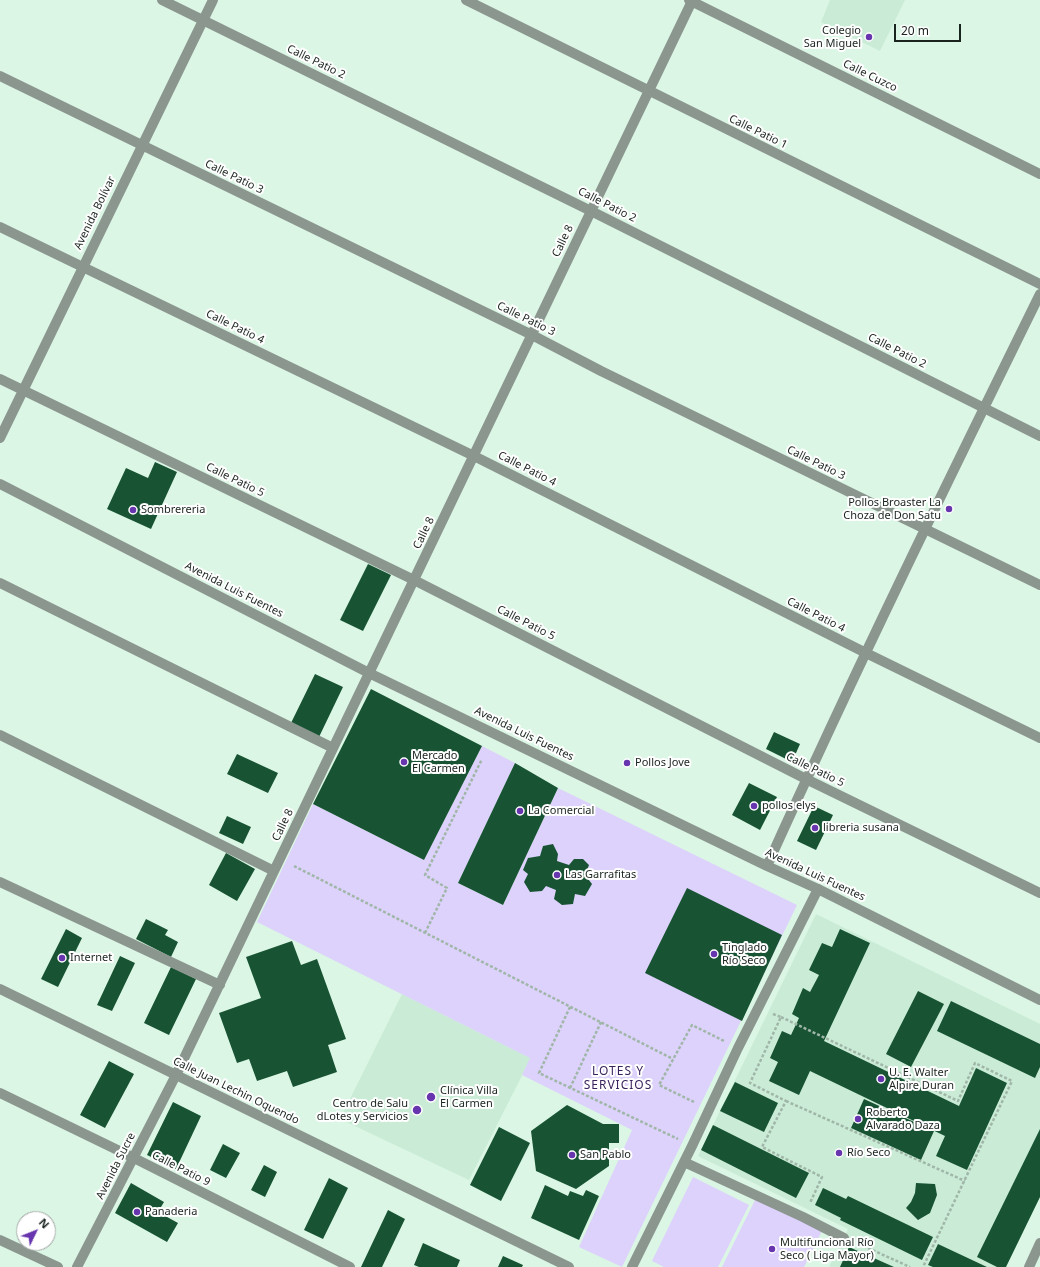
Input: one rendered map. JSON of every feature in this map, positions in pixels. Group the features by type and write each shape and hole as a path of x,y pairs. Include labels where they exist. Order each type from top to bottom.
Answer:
{"street":[{"name":"Calle Patio 2","path":"162,0 591,210 1040,436"},
{"name":"Avenida Bolívar","path":"0,438 213,0"},
{"name":"Calle Patio 1","path":"466,0 1040,284"},
{"name":"Calle 8","path":"176,1075 649,91 690,1"},
{"name":"Calle Cuzco","path":"690,1 1040,174"},
{"name":"Calle Patio 3","path":"0,76 532,335 602,371 1040,585"},
{"name":"Calle Patio 4","path":"0,227 474,456 866,653 1040,738"},
{"path":"767,866 806,779 925,529 1040,294"},
{"name":"Calle Patio 5","path":"0,379 414,580 806,779 1040,893"},
{"name":"Avenida Luis Fuentes","path":"0,484 369,673 767,866 818,889 1040,1000"},
{"path":"0,583 333,748"},
{"path":"0,735 274,871"},
{"path":"0,882 220,985"},
{"path":"632,1267 692,1146 738,1048 818,889"},
{"name":"Calle Juan Lechin Oquendo","path":"0,989 565,1266"},
{"name":"Avenida Sucre","path":"77,1267 176,1075"},
{"name":"Calle Patio 9","path":"0,1093 134,1158 350,1267"},
{"path":"684,1162 803,1217 844,1238"},
{"path":"0,1240 58,1267"},
{"path":"1029,1267 1040,1243"}],"path":[{"path":"425,933 448,888 425,875 482,759"},
{"path":"288,863 673,1059"},
{"path":"570,1006 539,1073 692,1146"},
{"path":"769,1012 958,1101 975,1063 1012,1081 924,1267"},
{"path":"780,1017 750,1083 786,1101 965,1181"},
{"path":"570,1088 601,1022"},
{"path":"709,1109 659,1085 692,1025 738,1048"},
{"path":"786,1101 762,1147 822,1177 807,1209"},
{"path":"844,1238 910,1267"}],"shaded area":[{"name":"Colegio San Miguel","path":"830,0 905,0 880,51 821,22"},
{"path":"482,746 515,763 458,883 503,905 558,788 797,905 622,1267 579,1247 632,1130 522,1075 530,1058 257,922 313,804 424,860"},
{"path":"816,914 1040,1024 1040,1197 1006,1267 829,1267 848,1229 698,1156"},
{"name":"Clínica Villa El Carmen","path":"402,994 531,1058 469,1180 340,1119"},
{"path":"693,1177 749,1205 718,1267 664,1267 652,1261"},
{"name":"Multifuncional Río Seco ( Liga Mayor)","path":"756,1198 822,1231 804,1267 722,1267"}],"building":[{"path":"155,462 177,472 151,529 107,509 126,468 148,478"},
{"path":"368,564 391,575 363,631 340,620"},
{"path":"315,674 343,687 319,737 291,723"},
{"name":"Mercado El Carmen","path":"371,689 482,746 424,860 313,804"},
{"path":"774,732 800,744 792,762 766,749"},
{"path":"237,754 278,773 268,793 227,774"},
{"name":"La Comercial","path":"515,763 558,788 503,905 458,883"},
{"name":"pollos elys","path":"749,783 777,797 760,830 732,815"},
{"name":"libreria susana","path":"814,806 833,815 816,850 797,841"},
{"path":"227,816 251,827 243,844 219,833"},
{"name":"Las Garrafitas","path":"553,844 558,854 557,861 569,865 574,859 583,859 589,865 585,875 592,884 585,896 575,894 573,904 562,905 554,899 556,890 546,886 542,891 530,892 524,882 528,874 523,870 528,858 540,856 543,846"},
{"path":"226,853 255,869 237,901 209,885"},
{"name":"Tinglado Río Seco","path":"687,888 782,935 742,1021 645,973"},
{"path":"146,919 168,930 165,935 178,942 171,957 136,939"},
{"name":"Internet","path":"66,929 82,938 58,987 41,979"},
{"path":"840,929 870,943 824,1041 959,1106 976,1068 1007,1083 967,1170 936,1156 945,1136 810,1071 799,1095 769,1081 778,1062 770,1058 782,1031 791,1035 799,1018 792,1014 803,988 810,992 819,975 809,970 822,943 832,947"},
{"path":"292,941 301,965 317,959 346,1039 328,1045 337,1072 293,1087 287,1071 257,1081 249,1059 237,1063 219,1013 261,998 246,957"},
{"path":"120,956 135,963 112,1011 97,1005"},
{"path":"171,967 196,979 169,1035 144,1023"},
{"path":"918,991 944,1004 911,1067 886,1054"},
{"path":"951,1001 1040,1044 1040,1067 1035,1078 937,1031"},
{"path":"109,1061 134,1074 105,1128 80,1115"},
{"path":"735,1082 778,1103 764,1132 720,1111"},
{"path":"864,1099 934,1131 921,1160 851,1128"},
{"path":"173,1102 201,1116 176,1169 147,1155"},
{"name":"San Pablo","path":"567,1105 603,1124 619,1124 619,1143 609,1143 609,1166 576,1189 536,1171 531,1131"},
{"path":"713,1125 809,1173 796,1198 701,1150"},
{"path":"499,1127 530,1143 501,1201 470,1185"},
{"path":"1040,1129 1040,1197 1006,1267 997,1267 977,1257"},
{"path":"223,1144 240,1153 226,1178 210,1170"},
{"path":"264,1165 277,1172 265,1197 251,1190"},
{"path":"329,1178 348,1188 323,1239 304,1230"},
{"name":"Panaderia","path":"131,1183 164,1202 158,1212 178,1223 167,1242 115,1213"},
{"path":"916,1183 935,1184 937,1195 930,1213 918,1220 906,1208 911,1202 915,1193"},
{"path":"545,1185 568,1196 570,1191 583,1196 586,1190 599,1196 579,1240 531,1218"},
{"path":"823,1188 846,1199 848,1196 933,1237 922,1260 840,1220 841,1218 815,1205"},
{"path":"388,1210 405,1219 382,1267 361,1267"},
{"path":"423,1243 460,1260 457,1267 419,1267 414,1265"},
{"path":"938,1244 987,1267 933,1267 928,1265"},
{"path":"849,1247 894,1267 840,1267"},
{"path":"503,1256 523,1265 522,1267 498,1267"}],"place":[{"name":"Colegio San Miguel","path":"869,37"},
{"name":"Pollos Broaster La Choza de Don Satu","path":"949,509"},
{"name":"Sombrereria","path":"133,510"},
{"name":"Mercado El Carmen","path":"404,762"},
{"name":"Pollos Jove","path":"627,763"},
{"name":"pollos elys","path":"754,806"},
{"name":"La Comercial","path":"520,811"},
{"name":"libreria susana","path":"815,828"},
{"name":"Las Garrafitas","path":"557,875"},
{"name":"Tinglado Río Seco","path":"714,954"},
{"name":"Internet","path":"62,958"},
{"name":"U. E. Walter Alpire Duran","path":"881,1079"},
{"name":"Clínica Villa El Carmen","path":"431,1097"},
{"name":"Centro de Salu dLotes y Servicios","path":"417,1110"},
{"name":"Roberto Alvarado Daza","path":"858,1119"},
{"name":"Río Seco","path":"839,1153"},
{"name":"San Pablo","path":"572,1155"},
{"name":"Panaderia","path":"137,1212"},
{"name":"Multifuncional Río Seco ( Liga Mayor)","path":"772,1249"}],"district":[{"name":"LOTES Y SERVICIOS","path":"618,1079"}]}
